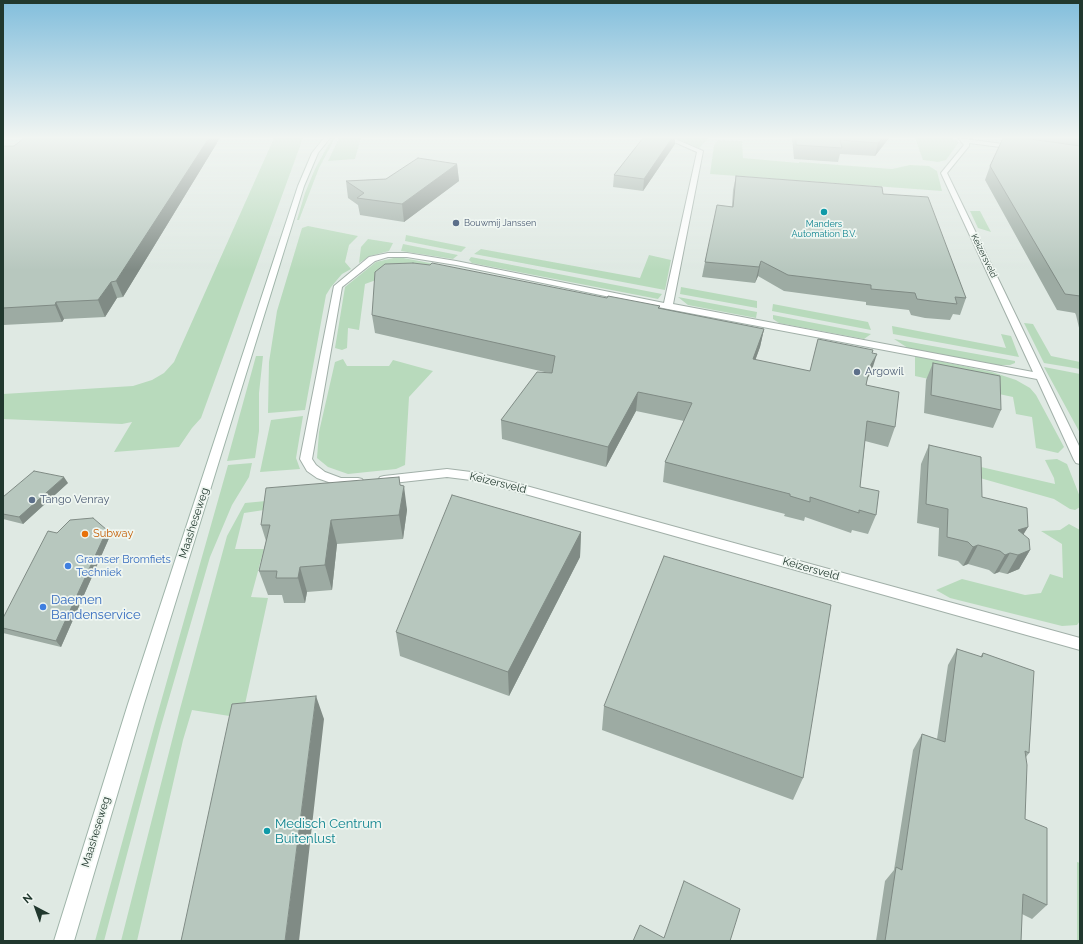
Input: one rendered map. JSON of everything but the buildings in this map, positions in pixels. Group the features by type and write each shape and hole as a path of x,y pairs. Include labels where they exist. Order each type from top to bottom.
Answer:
{"street":[{"name":"Maasheseweg","path":"64,941 136,704 302,182"},
{"path":"668,306 694,182"},
{"name":"Keizersveld","path":"948,182 1080,460"},
{"name":"Keizersveld","path":"1041,377 407,255 388,255 372,259 338,286 306,459 311,468 321,475 340,482 364,482 447,473 479,477 1080,644"}],"green space":[{"path":"254,182 287,182 201,418 179,447 114,452 132,422 122,424 3,419 3,394 133,386 152,380 164,373 174,362"},
{"path":"310,182 314,182 299,220 297,220"},
{"path":"820,182 940,182 942,191"},
{"path":"970,211 980,211 991,232 978,228"},
{"path":"308,226 358,236 349,245 345,262 351,269 342,274 326,295 305,410 268,413 269,362 277,311 302,228"},
{"path":"406,235 466,247 461,252 405,241"},
{"path":"368,239 393,243 389,251 370,256 359,263 361,247"},
{"path":"403,244 458,255 453,259 401,251"},
{"path":"481,249 640,278 649,255 671,260 665,290 474,254"},
{"path":"398,257 462,269 460,273 387,276 365,284 359,330 348,328 347,348 342,350 335,348 345,287 376,262"},
{"path":"471,257 662,294 658,299 472,263 469,260"},
{"path":"681,287 757,301 757,308 680,294"},
{"path":"678,297 757,312 756,318 688,305"},
{"path":"773,304 868,322 871,330 772,311"},
{"path":"773,315 871,334 864,339 779,323 773,319"},
{"path":"1024,323 1033,324 1051,356 1080,362 1080,369 1044,363"},
{"path":"892,326 1006,348 1001,334 1011,336 1019,357 893,334"},
{"path":"894,339 1015,361 1015,363 1010,365 996,365 908,348"},
{"path":"256,356 263,356 259,393 259,431 255,458 227,461"},
{"path":"915,356 992,372 1016,380 1030,388 1036,395 1064,447 1058,453 1036,448 1032,417 1016,414 1013,397 915,376"},
{"path":"343,359 347,366 389,366 393,360 433,371 409,397 405,465 396,469 348,474 328,467 317,458 319,432 335,362"},
{"path":"1044,367 1080,374 1080,433"},
{"path":"303,416 296,458 300,469 260,472 271,420"},
{"path":"1057,459 1067,464 1080,497 1080,507 1075,510 1070,509 1054,499 980,478 981,467 1055,484 1054,478 1045,460"},
{"path":"252,463 249,477 232,505 210,557 161,726 104,941 95,941 228,465"},
{"path":"266,501 264,510 244,513 235,549 264,549 251,597 268,598 242,718 192,710 183,740 137,941 121,941 180,709 227,536 245,503"},
{"path":"1069,524 1080,530 1080,621 1077,625 1062,626 950,598 936,590 962,579 1025,595 1041,593 1050,574 1063,578 1062,544 1041,531 1060,530"},
{"path":"1077,862 1080,863 1080,941 1077,941"}],"place":[{"name":"Manders Automation B.V.","path":"824,212"},
{"name":"Bouwmij Janssen","path":"456,223"},
{"name":"Argowil","path":"857,372"},
{"name":"Tango Venray","path":"32,500"},
{"name":"Subway","path":"85,534"},
{"name":"Gramser Bromfiets Techniek","path":"68,566"},
{"name":"Daemen Bandenservice","path":"43,607"},
{"name":"Medisch Centrum Buitenlust","path":"267,831"}]}
